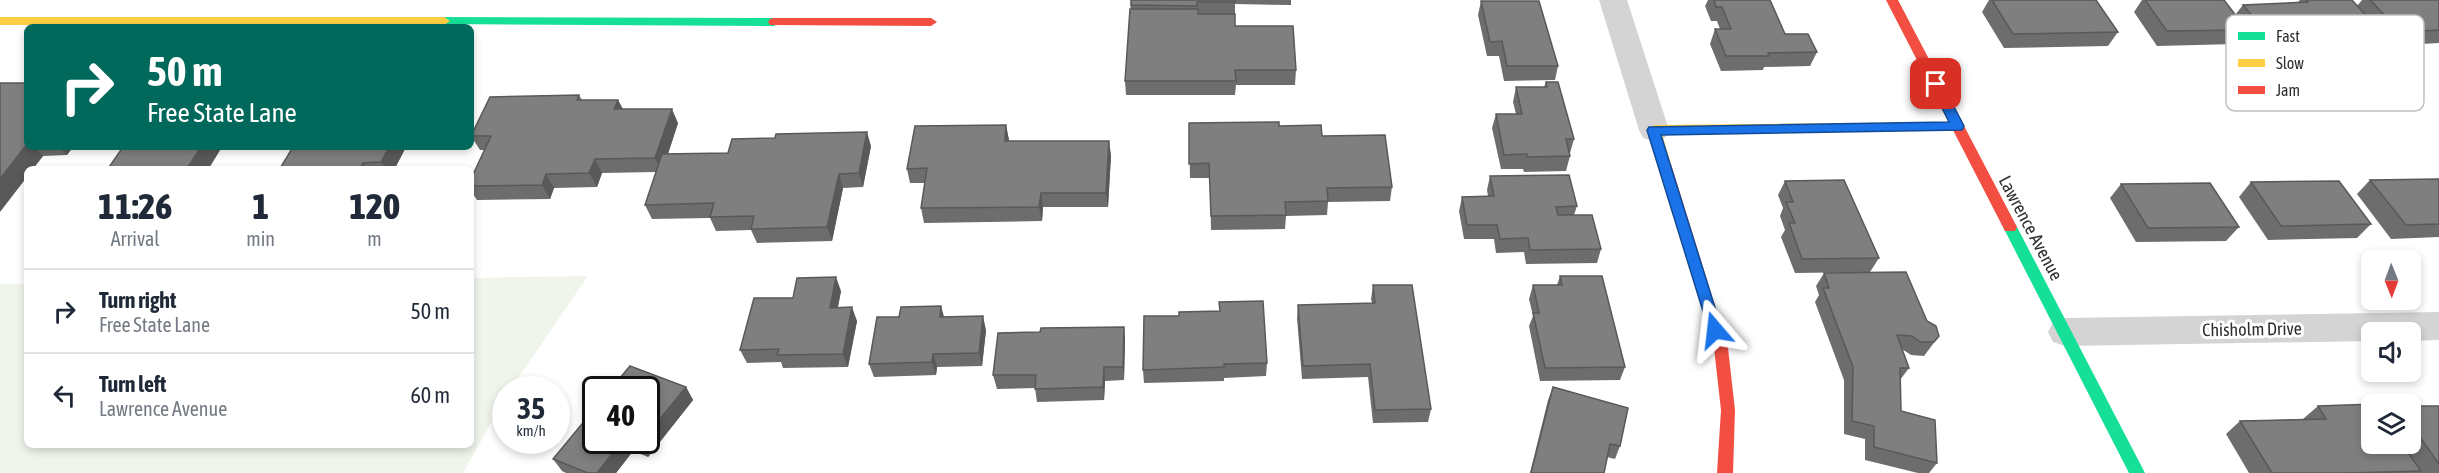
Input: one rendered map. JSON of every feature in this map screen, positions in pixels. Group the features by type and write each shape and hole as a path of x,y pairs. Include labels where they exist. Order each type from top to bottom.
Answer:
{"street":[{"path":"1613,0 1720,348 1728,410 1725,473"},
{"name":"Lawrence Avenue","path":"1892,0 2137,473"},
{"path":"0,21 931,22"},
{"path":"1654,130 1958,126"},
{"name":"Chisholm Drive","path":"2065,332 2439,326"}],"shaded area":[{"path":"588,276 520,376 492,376 492,421 463,473 0,473 0,284 24,284 24,448 474,448 474,278"}],"building":[{"path":"1131,0 1235,0 1235,2 1197,2 1197,6 1131,5"},
{"path":"1714,0 1770,0 1785,34 1808,34 1817,52 1768,53 1769,56 1726,56 1715,29 1731,29 1722,7 1716,7"},
{"path":"1992,0 2096,0 2118,32 2013,34"},
{"path":"2145,0 2224,0 2236,15 2226,15 2226,30 2167,31"},
{"path":"2306,0 2352,0 2366,15 2251,15 2243,5 2308,2"},
{"path":"2370,0 2439,0 2439,30 2424,31 2424,15 2385,15"},
{"path":"1481,1 1539,1 1558,66 1507,66 1502,41 1490,42"},
{"path":"1130,9 1198,9 1198,14 1235,14 1235,26 1293,26 1296,70 1235,70 1236,81 1125,81"},
{"path":"1546,82 1558,82 1574,139 1566,139 1570,156 1504,155 1496,114 1522,114 1516,87 1547,87"},
{"path":"0,83 24,83 24,148 0,179"},
{"path":"579,95 577,100 618,100 614,109 672,109 655,158 595,159 589,173 546,174 542,185 474,186 474,173 491,136 474,136 474,130 490,97"},
{"path":"1279,122 1279,126 1321,125 1322,136 1385,135 1392,187 1327,188 1328,201 1285,202 1286,215 1211,216 1209,163 1189,164 1189,123"},
{"path":"1006,125 1005,141 1109,141 1106,193 1041,193 1039,207 921,208 927,168 907,169 915,126"},
{"path":"867,132 859,173 839,174 827,227 751,229 754,216 710,217 714,203 645,205 662,154 728,153 732,139 775,138 776,134"},
{"path":"121,150 199,150 189,166 110,166"},
{"path":"291,150 387,150 381,162 363,163 362,166 281,166"},
{"path":"1569,175 1577,206 1556,207 1558,215 1592,215 1601,249 1530,250 1528,238 1500,239 1497,225 1467,225 1462,197 1494,196 1490,176"},
{"path":"2439,179 2439,224 2406,225 2370,180"},
{"path":"1844,180 1879,258 1802,259 1789,223 1795,223 1786,202 1793,202 1785,181"},
{"path":"2339,181 2371,224 2281,226 2251,182"},
{"path":"2210,183 2239,227 2148,228 2121,184"},
{"path":"1906,272 1927,321 1936,326 1939,336 1934,342 1920,342 1912,336 1897,335 1909,368 1900,368 1901,411 1935,420 1937,463 1874,447 1874,426 1852,421 1853,367 1823,288 1829,288 1824,273"},
{"path":"1560,276 1602,276 1625,367 1545,368 1533,313 1539,313 1533,285 1562,285"},
{"path":"836,277 830,308 852,307 843,354 777,355 779,349 740,350 754,298 793,298 797,278"},
{"path":"1373,285 1412,285 1431,409 1375,410 1370,364 1303,366 1298,305 1375,303"},
{"path":"1263,301 1267,363 1143,370 1144,316 1179,316 1179,312 1220,311 1219,302"},
{"path":"941,306 940,317 983,316 979,353 933,354 932,362 869,364 877,317 899,317 901,307"},
{"path":"1124,327 1123,367 1104,367 1103,387 1035,389 1036,375 993,375 998,333 1040,332 1041,328"},
{"path":"630,366 657,376 622,376"},
{"path":"660,377 686,387 660,419"},
{"path":"1553,387 1628,408 1620,446 1610,444 1604,473 1531,473"},
{"path":"2361,404 2361,454 2409,454 2421,471 2272,473 2240,421 2326,419 2318,406"},
{"path":"2421,406 2439,406 2439,464 2421,439"},
{"path":"582,424 582,454 612,454 597,473 588,473 553,459 557,454 570,454 570,438"}],"traffic: fast":[{"path":"444,21 774,22"},
{"path":"2010,227 2137,473"}],"traffic: slow":[{"path":"0,21 444,21"},
{"path":"1665,164 1654,130 1958,126"}],"traffic: jam":[{"path":"1892,0 2010,227"},
{"path":"774,22 931,22"},
{"path":"1665,164 1721,348 1728,410 1725,473"}],"route":[{"path":"1715,330 1654,130 1958,126 1936,84"}]}
